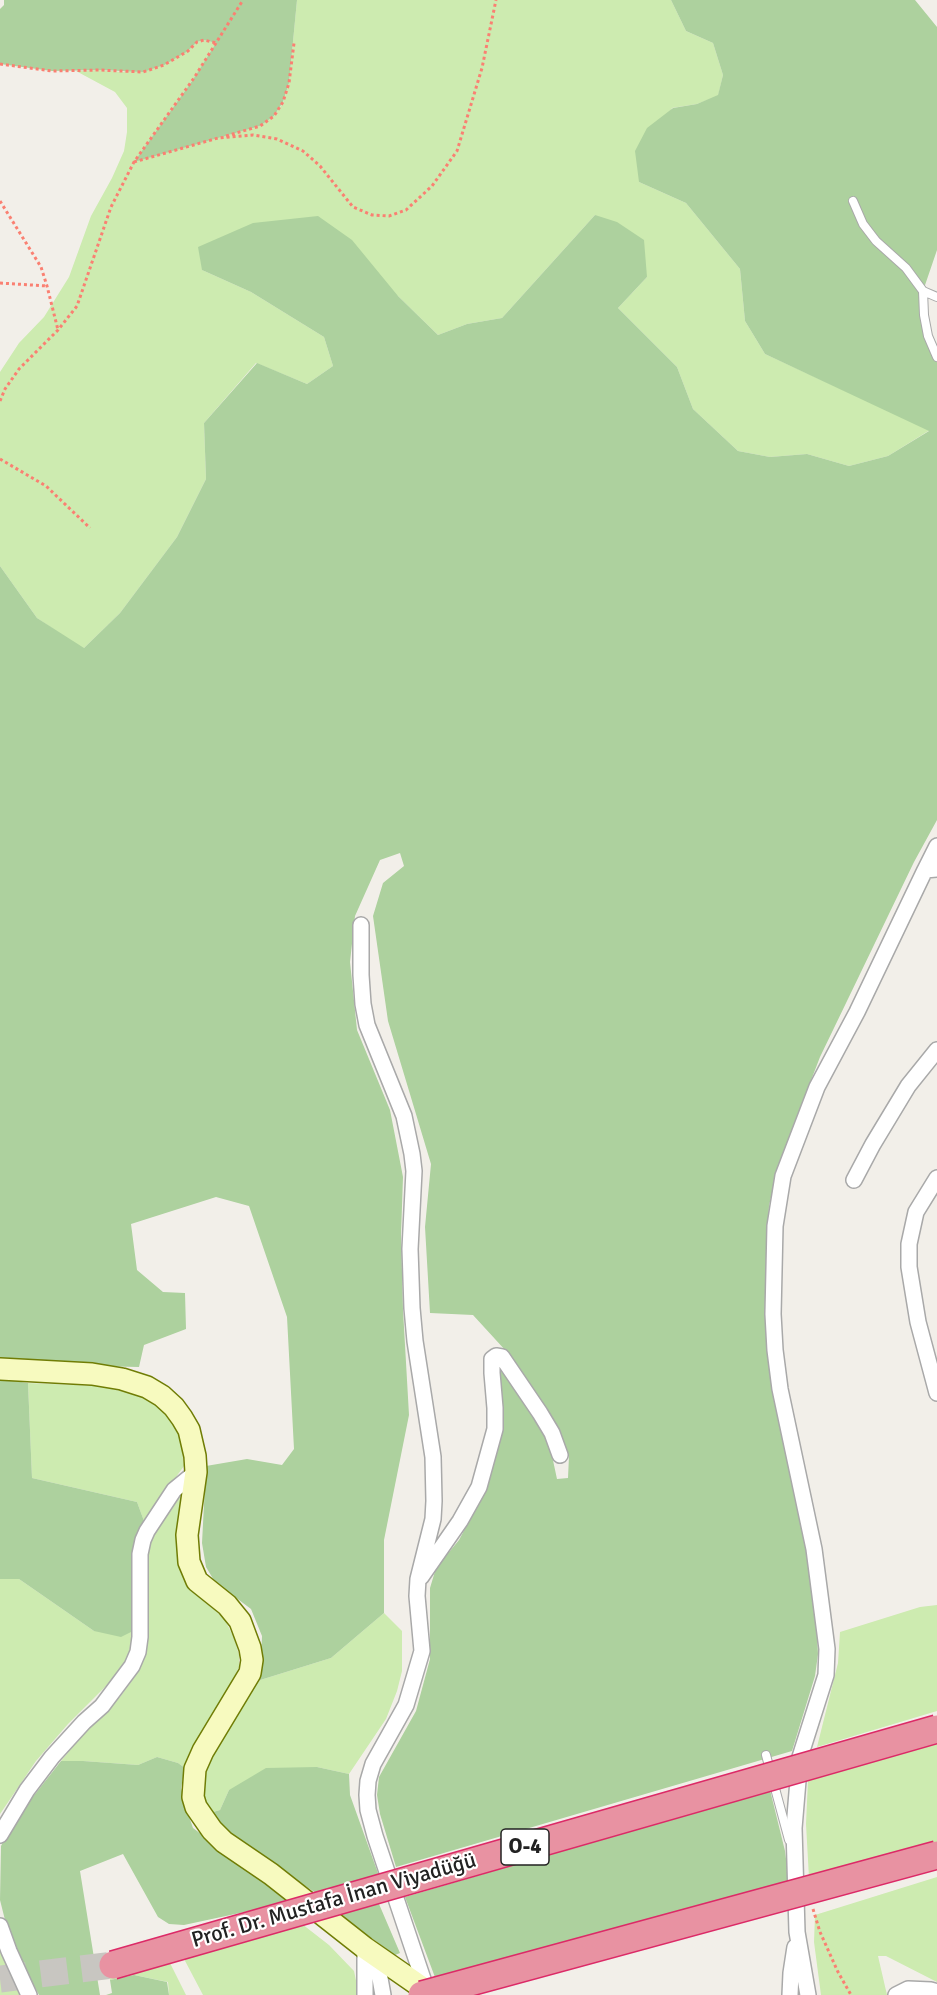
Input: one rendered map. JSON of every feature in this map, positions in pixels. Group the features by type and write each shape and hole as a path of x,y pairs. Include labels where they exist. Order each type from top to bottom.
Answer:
{"highway":[{"name":"Prof. Dr. Mustafa İnan Viyadüğü","path":"112,1965 937,1729"},
{"path":"426,1994 937,1855"}],"street":[{"path":"808,1995 797,1932 794,1828 800,1757 823,1688 828,1664 814,1549 780,1389 775,1350 773,1314 778,1200 790,1154 818,1087 931,870 937,846"},
{"path":"361,925 361,975 365,1014 373,1041 404,1116 414,1171 410,1249 412,1308 433,1457 434,1501 433,1519 417,1582 422,1651 406,1705 373,1764 368,1780 367,1795 368,1810 375,1836 426,1994"},
{"path":"854,1180 908,1086 937,1050"},
{"path":"937,1178 916,1212 912,1227 909,1267 918,1322 937,1393"},
{"path":"417,1582 460,1521 479,1487 495,1429 492,1359 496,1356 502,1357 540,1413 552,1433 560,1455"},
{"path":"0,1368 92,1374 122,1379 147,1387 162,1396 182,1418 194,1445 196,1472 187,1535 189,1562 197,1581 227,1605 240,1622 252,1660 250,1673 203,1751 195,1769 193,1797 196,1807 212,1830 224,1842 271,1874 426,1994"},
{"path":"0,1835 27,1790 52,1757 102,1706 132,1666 138,1652 140,1637 140,1554 143,1540 174,1490 196,1472"},
{"path":"0,1926 29,1995"},
{"path":"790,1995 797,1932"},
{"path":"365,1995 370,1952"},
{"path":"370,1952 383,1995"},
{"path":"896,1995 908,1989 937,1992"}],"lane":[{"path":"854,201 863,224 876,241 906,268 924,291 937,297"},
{"path":"924,291 924,315 928,336 937,357"},
{"path":"766,1755 795,1864"}],"path":[{"path":"0,401 5,389 19,369 58,330 77,306 111,207 134,162 180,98 243,0"},
{"path":"218,138 253,135 278,139 303,151 320,166 353,207 372,215 389,216 406,210 432,186 457,152 482,68 496,0"},
{"path":"0,64 52,71 143,72 164,65 188,51 197,42 204,40 216,43"},
{"path":"134,162 260,126 274,116 283,102 289,83 294,43"},
{"path":"0,201 9,218 32,249 41,267 58,330"},
{"path":"0,283 47,286"},
{"path":"0,459 46,486 90,528"},
{"path":"811,1904 820,1932 841,1979 851,1995"}],"green space":[{"path":"4,0 297,0 289,83 283,102 274,116 260,126 134,162 216,43 204,40 197,42 188,51 164,65 143,72 52,71 0,64 0,9 4,5"},
{"path":"297,0 671,0 686,31 713,43 723,75 718,96 697,104 672,108 639,182 686,203 740,269 745,321 765,354 930,430 888,456 849,466 807,454 770,457 738,451 693,409 677,367 618,308 647,277 595,215 502,318 467,324 438,335 398,296 202,270 251,292 324,337 333,366 307,384 256,363 204,423 206,479 177,537 120,613 83,649 37,618 0,566 0,372 19,343 44,317 69,277 91,216 124,151 127,132 127,108 115,92 76,71 123,72 188,51 197,42 204,40 216,43 135,161 260,126 274,116 283,103 289,83"},
{"path":"671,0 915,0 937,27 937,250 923,291 924,307 937,357 937,820 914,862 820,1057 778,1166 769,1206 766,1329 771,1377 806,1551 816,1619 818,1654 815,1676 792,1751 396,1867 380,1814 377,1795 379,1777 416,1711 430,1659 430,1588 436,1568 459,1540 475,1510 499,1367 504,1370 545,1430 557,1479 568,1478 569,1456 555,1428 506,1351 473,1315 430,1313 425,1227 431,1164 388,1021 373,916 383,883 404,866 400,853 380,860 355,916 350,962 357,1030 390,1110 403,1177 401,1235 409,1415 384,1540 384,1613 331,1658 257,1681 261,1662 262,1636 251,1609 215,1582 206,1567 202,1543 206,1466 247,1459 282,1465 294,1449 287,1317 249,1206 216,1197 131,1224 137,1270 163,1292 185,1293 186,1329 144,1345 139,1367 46,1365 0,1359 0,566 37,618 84,648 120,613 177,537 206,479 204,423 257,363 307,384 333,366 324,337 251,292 202,270 198,247 253,223 318,216 352,240 398,296 438,335 467,324 502,318 595,215 617,222 644,240 647,277 618,308 677,367 693,409 738,451 770,457 807,454 849,466 888,456 929,431 765,354 745,321 740,269 686,203 639,182 635,151 647,128 673,108 697,104 718,95 723,75 713,43 686,31"},
{"path":"0,1379 28,1383 32,1478 137,1502 144,1521 134,1548 135,1630 121,1637 94,1631 19,1579 0,1579"},
{"path":"28,1383 98,1386 127,1392 145,1398 162,1409 176,1425 184,1466 144,1521 137,1502 32,1478"},
{"path":"185,1494 178,1554 182,1573 189,1585 225,1620 234,1638 239,1655 239,1667 185,1768 178,1763 157,1757 138,1765 61,1761 120,1697 136,1675 143,1653 148,1541 174,1501"},
{"path":"0,1579 19,1579 94,1631 135,1630 127,1659 118,1674 68,1724 36,1761 0,1814"},
{"path":"937,1605 937,1711 817,1747 838,1663 840,1632 920,1607"},
{"path":"384,1613 402,1631 402,1671 386,1719 349,1774 317,1767 229,1790 220,1810 210,1813 203,1800 201,1784 209,1753 257,1681 331,1658"},
{"path":"937,1743 937,1842 809,1878 806,1824 808,1780"},
{"path":"157,1757 178,1763 185,1768 181,1788 193,1828 291,1902 184,1925 169,1924 158,1917 123,1854 80,1871 100,1995 39,1995 10,1940 0,1900 1,1846 14,1821 61,1761 138,1765"},
{"path":"317,1767 349,1774 350,1795 379,1876 316,1893 240,1843 210,1813 220,1810 229,1790 266,1768"},
{"path":"770,1790 785,1851 789,1883 436,1980 405,1897"},
{"path":"937,1877 937,1982 886,1956 878,1956 887,1995 821,1995 814,1942 815,1915"},
{"path":"379,1904 400,1953 395,1955 337,1913"},
{"path":"302,1924 329,1945 354,1971 359,1995 203,1995 183,1957"},
{"path":"0,1942 21,1995 0,1995"},
{"path":"169,1961 186,1995 169,1995 168,1982 134,1975 110,1980 108,1971"},
{"path":"134,1975 167,1982 169,1995 106,1995 112,1993 110,1980"}],"tunnel":[{"path":"0,1979 113,1965"}]}
